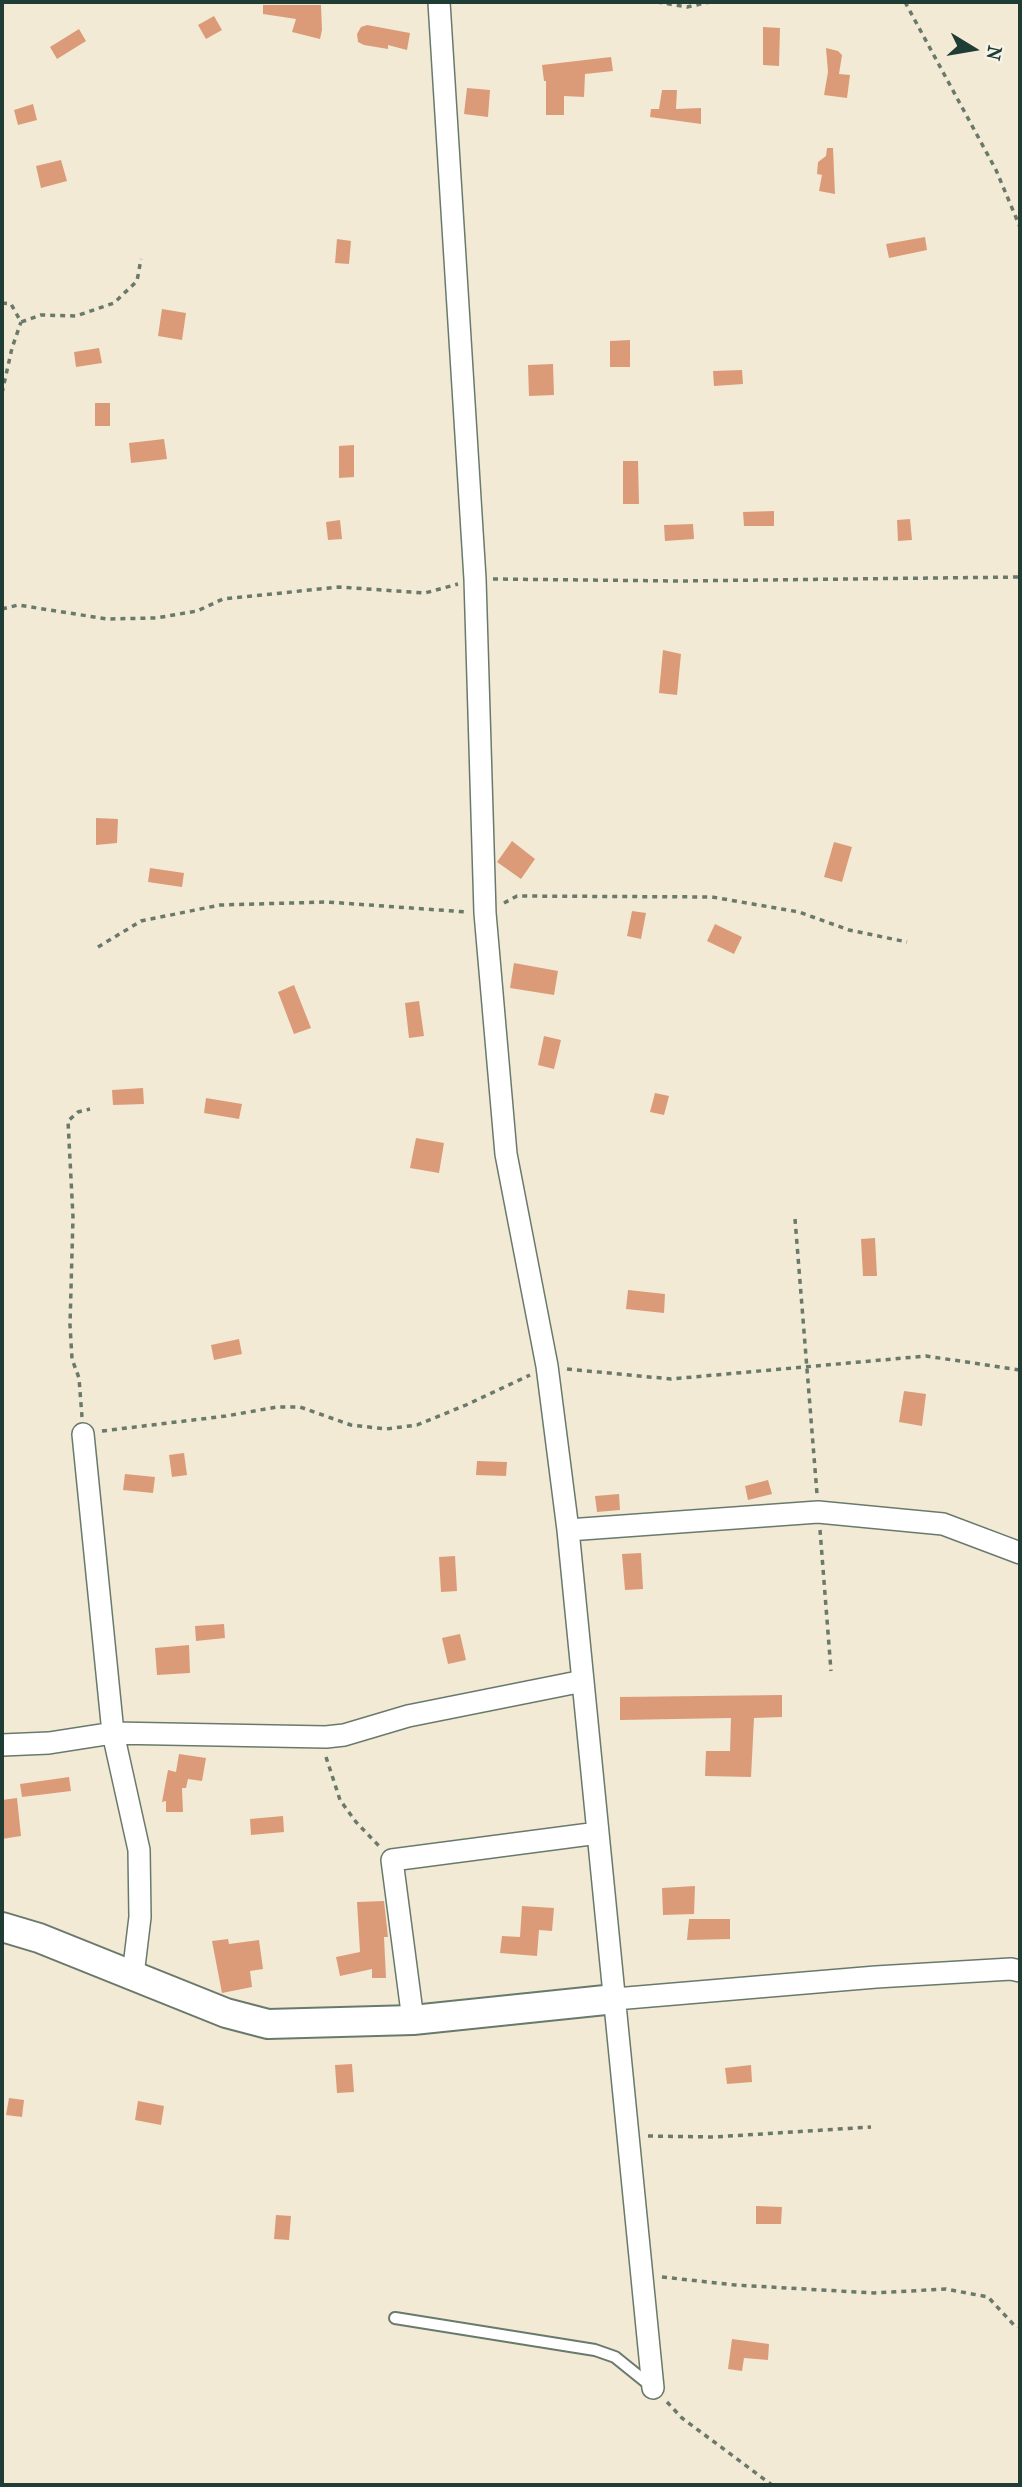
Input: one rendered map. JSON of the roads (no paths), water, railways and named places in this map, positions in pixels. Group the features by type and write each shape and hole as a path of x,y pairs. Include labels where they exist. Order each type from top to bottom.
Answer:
{"street":[{"path":"439,2 475,579 485,913 505,1140 547,1366 568,1530 653,2388"},
{"path":"83,1434 113,1733 139,1850 140,1917 133,1975"},
{"path":"568,1530 818,1512 943,1524 1020,1553"},
{"path":"2,1745 113,1733 326,1737 344,1735 408,1716 583,1681"},
{"path":"414,2020 392,1860 598,1833"},
{"path":"2,1927 39,1938 226,2013 268,2024 414,2020 615,1998 876,1977 1020,1970"}],"lane":[{"path":"395,2318 595,2350 615,2357 653,2388"}]}
